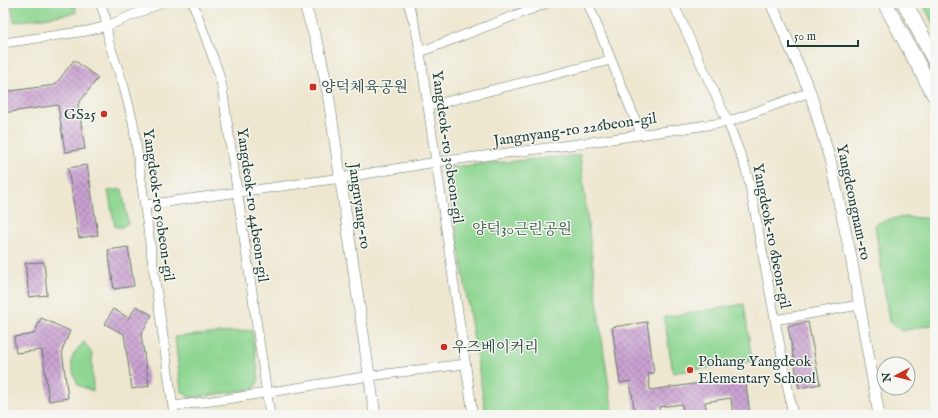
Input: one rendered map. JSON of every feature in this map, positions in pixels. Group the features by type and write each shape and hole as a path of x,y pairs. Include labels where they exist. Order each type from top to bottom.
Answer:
{"main road":[{"path":"885,3 935,96"},
{"path":"904,3 935,61"}],"street":[{"name":"Yangdeok-ro 50beon-gil","path":"100,3 105,16 109,43 124,86 130,112 173,411"},
{"path":"3,43 87,31 107,26 161,3"},
{"name":"Yangdeok-ro 44beon-gil","path":"193,3 220,80 270,415"},
{"name":"Jangnyang-ro","path":"304,3 324,70 375,415"},
{"name":"Yangdeok-ro 30beon-gil","path":"408,3 416,29 420,52 473,415"},
{"path":"420,52 547,3"},
{"path":"588,3 641,134"},
{"name":"Yangdeok-ro 6beon-gil","path":"673,3 728,122 750,181 793,415"},
{"name":"Yangdeongnam-ro","path":"772,3 810,92 823,132 836,183 879,415"},
{"path":"428,106 611,60"},
{"name":"Jangnyang-ro 226beon-gil","path":"144,205 341,178 436,162 728,122 810,92"},
{"path":"775,320 859,306"},
{"path":"173,411 267,393 370,376 465,364"}],"green space":[{"path":"11,3 75,3 76,13 14,22"},
{"path":"922,3 935,3 935,27"},
{"name":"양덕30근린공원","path":"580,155 600,326 613,415 486,415 447,173 451,167"},
{"path":"122,189 128,223 122,227 115,227 108,191"},
{"path":"906,217 935,219 935,324 902,331 889,322 875,224 890,219"},
{"path":"744,304 752,361 673,373 664,317"},
{"path":"252,330 259,380 254,389 190,398 181,391 175,337"},
{"path":"84,342 92,354 93,391 78,385 72,367 75,353"}],"building":[{"path":"74,60 98,78 78,104 85,149 65,152 58,105 3,113 3,92 55,85"},
{"path":"87,165 98,235 79,238 68,168"},
{"path":"128,247 134,286 114,289 108,250"},
{"path":"44,262 47,295 29,297 25,263"},
{"path":"136,306 152,315 141,335 149,386 132,389 124,334 105,324 113,309 129,318"},
{"path":"41,318 70,331 62,350 68,398 49,401 42,350 16,353 14,337 34,334"},
{"path":"647,322 654,373 648,374 650,390 745,377 750,415 733,415 731,398 705,402 707,415 683,415 682,404 659,407 660,415 635,415 630,381 620,383 612,327"},
{"path":"808,322 820,384 799,388 788,326"}],"place":[{"name":"양덕체육공원","path":"313,87"},
{"name":"GS25","path":"104,114"},
{"name":"우즈베이커리","path":"444,347"},
{"name":"Pohang Yangdeok Elementary School","path":"690,370"}]}
